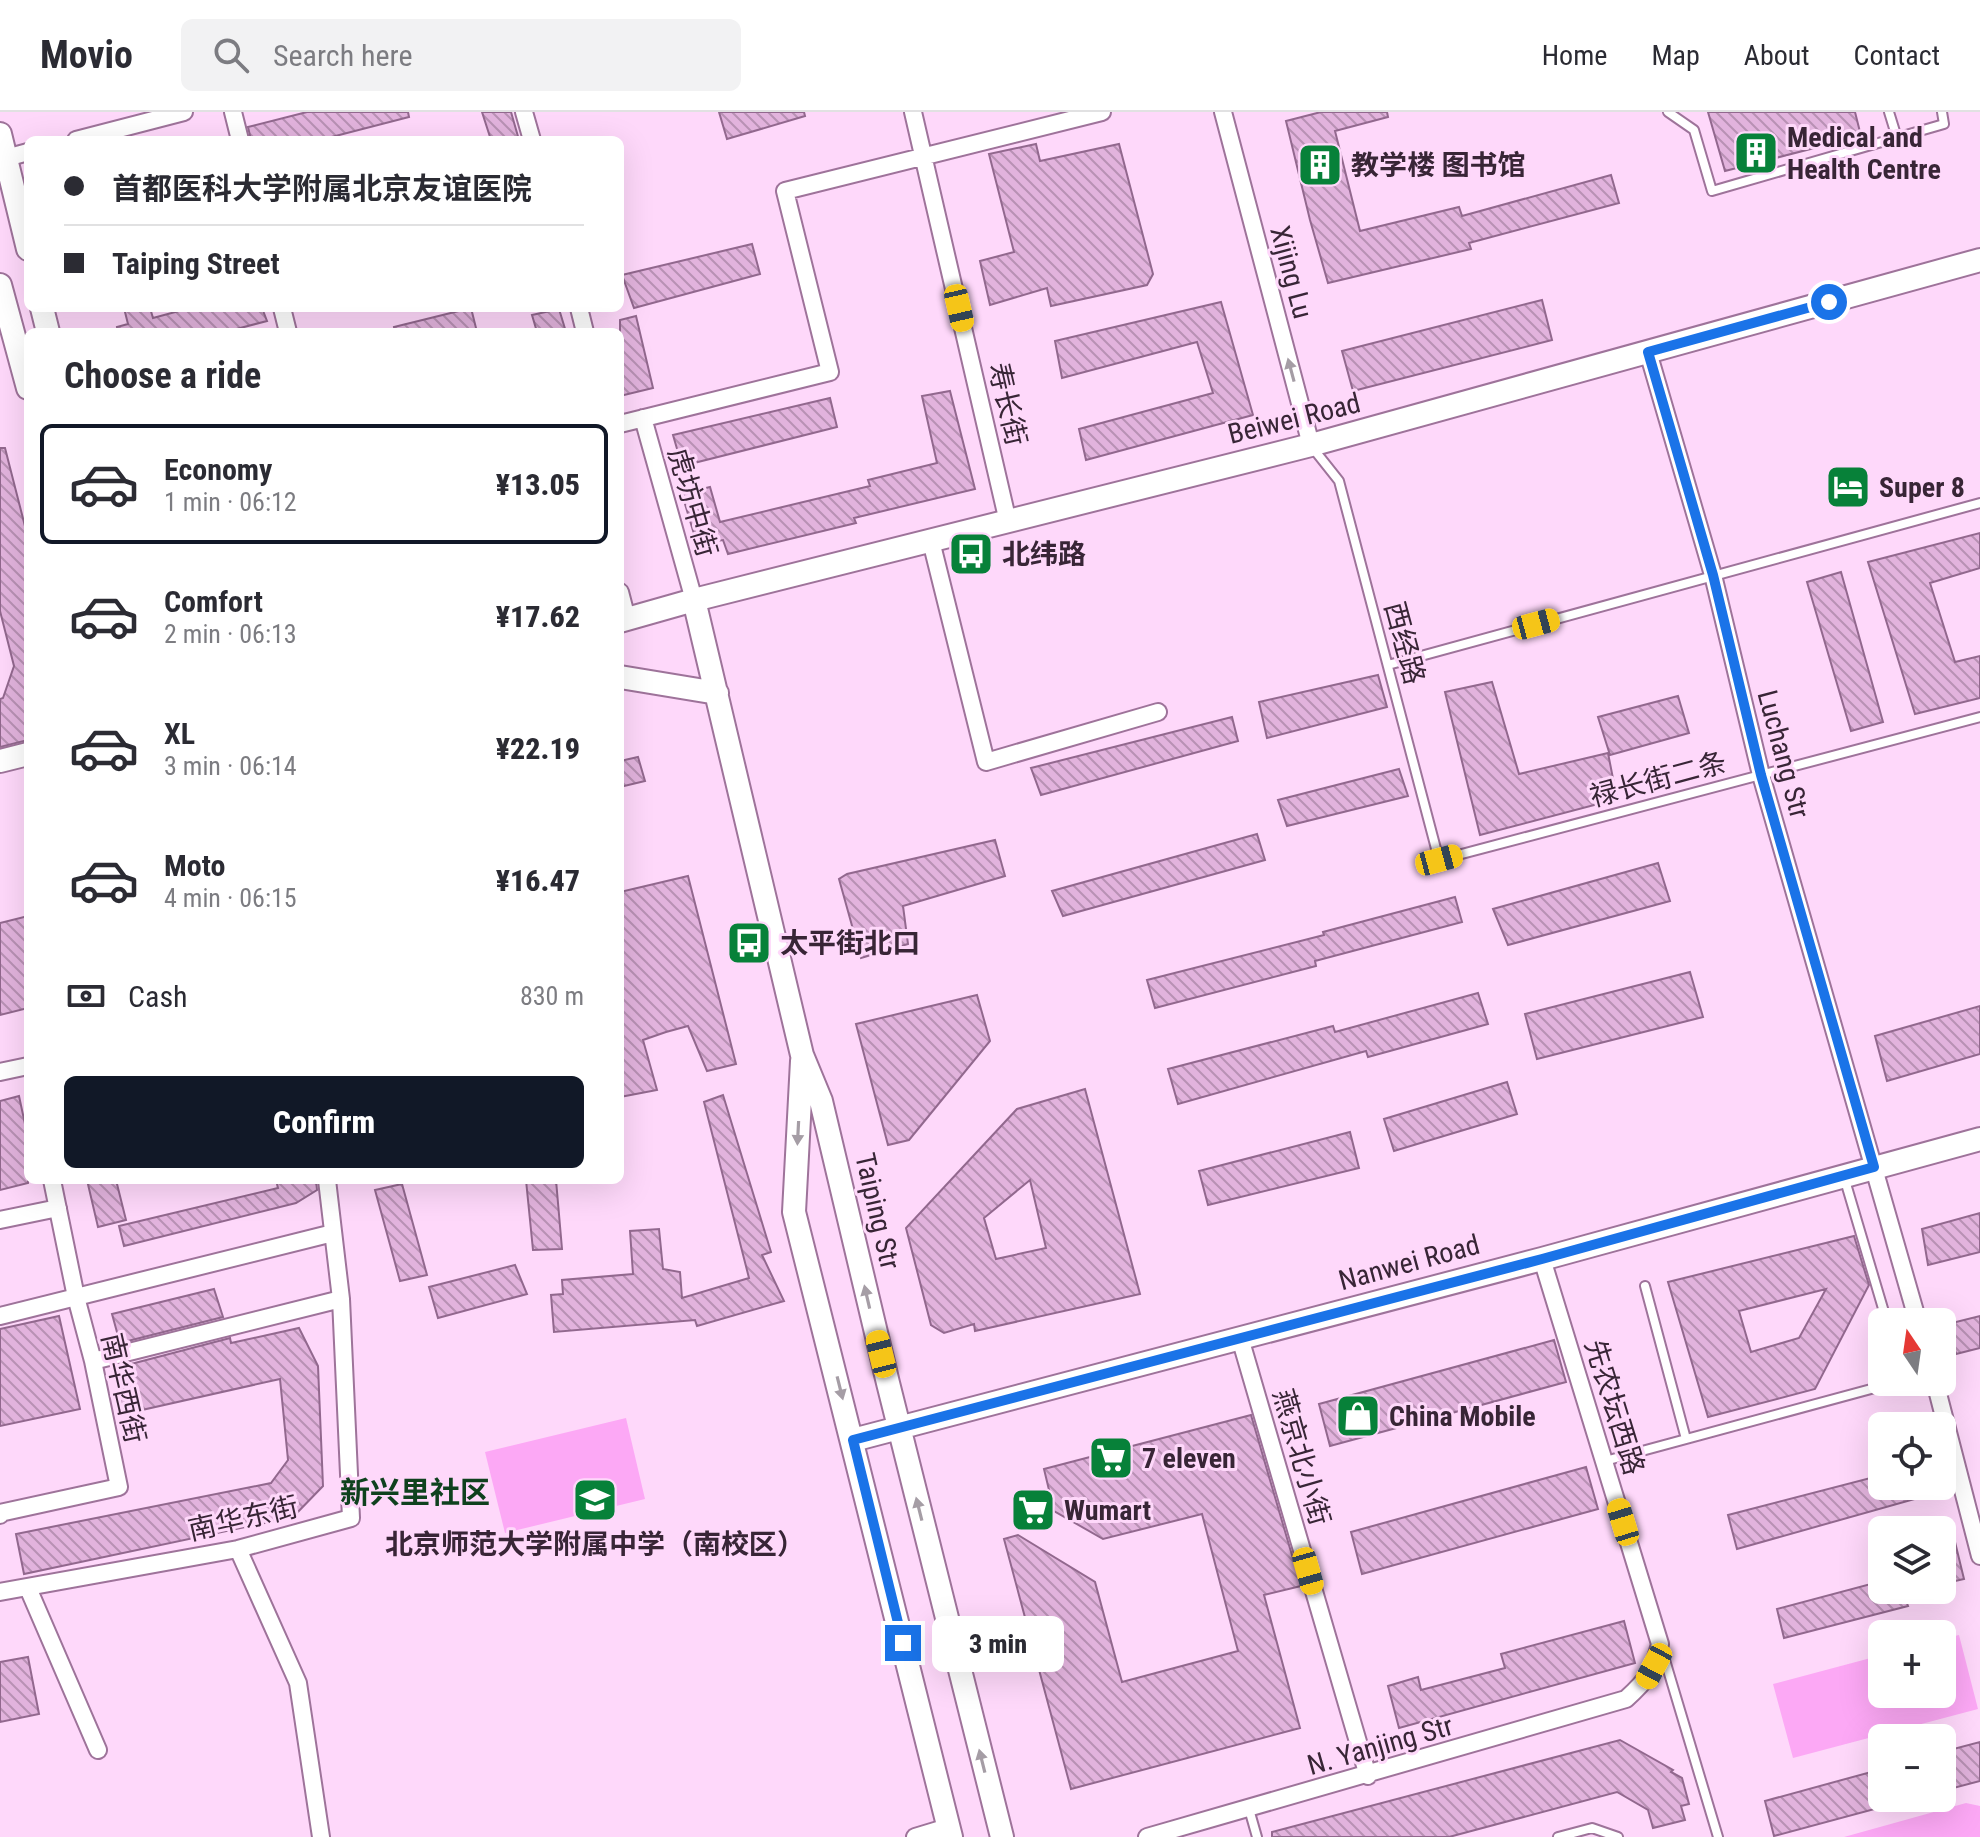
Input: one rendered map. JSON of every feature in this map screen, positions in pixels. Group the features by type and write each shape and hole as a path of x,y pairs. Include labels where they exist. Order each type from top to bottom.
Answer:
{"street":[{"path":"91,136 184,112"},
{"path":"233,112 239,136"},
{"path":"524,112 531,136"},
{"name":"寿长街","path":"913,112 1008,522"},
{"path":"624,423 830,372 785,191 1063,117 1102,112"},
{"name":"Xijing Lu","path":"1223,112 1311,445"},
{"path":"0,134 17,155 24,215"},
{"name":"Beiwei Road","path":"624,620 1311,445 1980,260"},
{"path":"0,285 24,373"},
{"name":"Luchang Str","path":"1648,352 1713,575 1761,775 1914,1308"},
{"name":"虎坊中街","path":"643,418 694,600"},
{"path":"931,541 986,762 1158,712"},
{"name":"Taiping Str","path":"694,600 802,1055 821,1101 1002,1837"},
{"path":"624,678 717,693"},
{"path":"0,761 24,755"},
{"path":"0,771 24,765"},
{"path":"802,1055 794,1212 950,1832 915,1837"},
{"path":"0,1072 24,1069"},
{"name":"Nanwei Road","path":"853,1440 1542,1259 1980,1139"},
{"name":"南华西街","path":"0,1515 119,1487 53,1184"},
{"name":"南华东街","path":"0,1592 238,1549 351,1518 341,1299 327,1184"},
{"path":"0,1220 58,1208"},
{"path":"0,1316 333,1233"},
{"name":"先农坛西路","path":"1542,1259 1660,1644"},
{"path":"93,1361 341,1299"},
{"name":"燕京北小街","path":"1240,1338 1368,1776"},
{"path":"1939,1396 1980,1556"},
{"path":"238,1549 298,1683 321,1837"},
{"path":"28,1588 98,1750"},
{"name":"N. Yanjing Str","path":"1147,1837 1368,1776 1626,1699 1646,1681 1660,1644"}],"lane":[{"path":"1668,112 1694,130 1712,191 1944,124 1942,112"},
{"path":"1889,112 1897,138"},
{"name":"西经路","path":"1311,445 1339,481 1439,860"},
{"path":"1388,665 1980,503"},
{"name":"禄长街二条","path":"1439,860 1980,717"},
{"path":"1843,1175 1883,1308"},
{"path":"1645,1286 1686,1439"},
{"path":"1605,1461 1868,1390"},
{"path":"1660,1644 1718,1837"},
{"path":"1249,1809 1257,1837"},
{"path":"1558,1837 1592,1828 1618,1837"}],"shaded area":[{"path":"626,1418 645,1499 505,1533 485,1452"},
{"path":"1959,1635 1978,1709 1921,1724 1868,1724 1868,1738 1793,1758 1773,1684 1868,1659 1868,1708 1956,1708 1956,1636"},
{"path":"1966,1803 1980,1806 1980,1837 1844,1837 1934,1812 1956,1812 1956,1806"}],"building":[{"path":"307,112 408,112 409,117 335,136 250,136 248,127"},
{"path":"482,112 511,112 518,136 490,136"},
{"path":"719,112 804,112 805,116 727,139"},
{"path":"1321,112 1387,112 1388,117 1335,131 1360,231 1459,207 1462,216 1611,175 1619,203 1469,243 1471,249 1328,283 1286,121"},
{"name":"Medical and Health Centre","path":"1708,112 1855,112 1861,136 1725,171"},
{"path":"1036,144 1040,161 1119,144 1153,274 1147,285 1051,306 1047,288 990,305 980,261 1014,252 989,154"},
{"path":"752,244 760,274 634,308 624,275"},
{"path":"1542,300 1552,340 1353,391 1342,351"},
{"path":"1221,302 1253,415 1086,460 1079,429 1213,393 1197,342 1062,378 1055,341"},
{"path":"125,312 151,312 153,318 175,312 264,312 267,321 240,328 117,328 128,324"},
{"path":"455,312 472,312 476,328 394,328"},
{"path":"560,312 565,328 536,328 532,315"},
{"path":"636,316 653,388 624,395 624,328 620,328 620,320"},
{"path":"950,391 975,489 854,518 856,523 728,554 723,540 697,544 682,494 710,487 720,522 870,486 868,480 937,463 922,396"},
{"path":"830,398 837,427 682,466 673,435"},
{"path":"0,448 5,448 24,522 24,741 0,747 0,699 14,666 0,611"},
{"path":"1980,533 1980,568 1930,583 1955,662 1980,656 1980,698 1915,714 1868,562"},
{"path":"1841,572 1883,722 1851,731 1807,582"},
{"path":"1378,675 1387,707 1267,738 1259,702"},
{"path":"1492,682 1519,774 1608,753 1617,799 1480,835 1445,692"},
{"path":"1678,696 1689,733 1610,755 1598,717"},
{"path":"1232,717 1238,741 1041,795 1031,768"},
{"path":"638,757 645,781 624,786 624,760"},
{"path":"1399,769 1408,796 1287,826 1278,800"},
{"path":"1257,834 1265,860 1063,916 1052,891"},
{"path":"995,840 1005,876 903,906 908,944 861,958 839,879 847,874"},
{"path":"1658,863 1670,901 1508,945 1493,909"},
{"path":"688,876 736,1064 707,1071 688,1026 666,1032 643,1040 657,1090 624,1096 624,891"},
{"path":"1455,897 1462,922 1315,961 1316,966 1155,1008 1147,980 1324,935 1323,932"},
{"path":"24,917 24,1009 0,1015 0,923"},
{"path":"1690,972 1703,1017 1537,1059 1525,1014"},
{"path":"1478,993 1488,1024 1368,1057 1366,1051 1178,1104 1168,1069 1333,1026 1335,1032"},
{"path":"977,995 990,1041 909,1140 888,1145 856,1024"},
{"path":"1980,1006 1980,1054 1887,1081 1875,1036"},
{"path":"1507,1082 1517,1114 1394,1151 1384,1119"},
{"path":"1085,1089 1140,1294 975,1331 974,1324 944,1333 931,1325 906,1228 1017,1109","holes":["1030,1180 1046,1248 996,1259 984,1218"]},
{"path":"723,1095 771,1252 762,1255 784,1301 697,1326 695,1320 554,1332 551,1295 563,1294 562,1280 633,1274 630,1231 659,1229 663,1269 680,1272 682,1298 749,1278 704,1102"},
{"path":"19,1096 24,1119 24,1184 0,1190 0,1101"},
{"path":"1350,1132 1359,1168 1208,1205 1199,1171"},
{"path":"88,1184 117,1184 126,1220 98,1227"},
{"path":"277,1184 316,1184 317,1190 296,1203 124,1246 119,1226 278,1188"},
{"path":"402,1184 427,1275 400,1281 375,1190"},
{"path":"526,1184 556,1184 562,1249 533,1250"},
{"path":"1980,1213 1980,1252 1928,1265 1922,1229"},
{"path":"1854,1236 1869,1285 1815,1389 1708,1417 1668,1282","holes":["1826,1289 1799,1338 1751,1352 1739,1311"]},
{"path":"515,1265 527,1294 438,1318 429,1287"},
{"path":"214,1289 223,1317 120,1343 112,1314"},
{"path":"59,1316 80,1409 0,1426 0,1329"},
{"path":"1980,1316 1980,1348 1956,1354 1956,1322"},
{"path":"299,1328 318,1366 323,1486 293,1517 24,1574 16,1534 271,1483 288,1460 280,1379 124,1414 112,1369 230,1338 231,1343"},
{"path":"1554,1340 1566,1382 1330,1446 1319,1404"},
{"path":"1251,1415 1301,1586 1264,1595 1300,1728 1071,1789 1004,1539 1018,1535 1095,1582 1122,1682 1238,1651 1202,1514 1103,1539 1054,1511 1044,1469"},
{"path":"1586,1467 1598,1509 1362,1574 1351,1532"},
{"path":"1868,1479 1868,1500 1911,1500 1737,1549 1728,1515"},
{"path":"1956,1546 1964,1579 1956,1581"},
{"path":"1868,1585 1868,1604 1908,1606 1784,1638 1777,1609"},
{"path":"1624,1621 1635,1663 1399,1728 1388,1686 1418,1677 1421,1690 1505,1668 1501,1654"},
{"path":"28,1657 39,1714 0,1722 0,1662"},
{"path":"1620,1740 1682,1778 1689,1804 1681,1806 1685,1820 1653,1828 1648,1810 1617,1792 1449,1837 1272,1837 1272,1832"},
{"path":"1980,1742 1980,1781 1956,1787 1956,1748"},
{"path":"1868,1773 1868,1811 1774,1836 1765,1801"}],"place":[{"name":"Medical and Health Centre","path":"1756,153"},
{"name":"教学楼 图书馆","path":"1320,165"},
{"name":"Super 8","path":"1848,487"},
{"name":"北纬路","path":"971,554"},
{"name":"太平街北口","path":"749,943"},
{"name":"China Mobile","path":"1358,1416"},
{"name":"7 eleven","path":"1111,1458"},
{"name":"北京师范大学附属中学（南校区）","path":"595,1500"},
{"name":"Wumart","path":"1033,1510"}],"district":[{"name":"新兴里社区","path":"415,1493"}],"route":[{"path":"903,1643 853,1440 1542,1259 1874,1167 1761,775 1713,575 1648,352 1829,302"}]}
